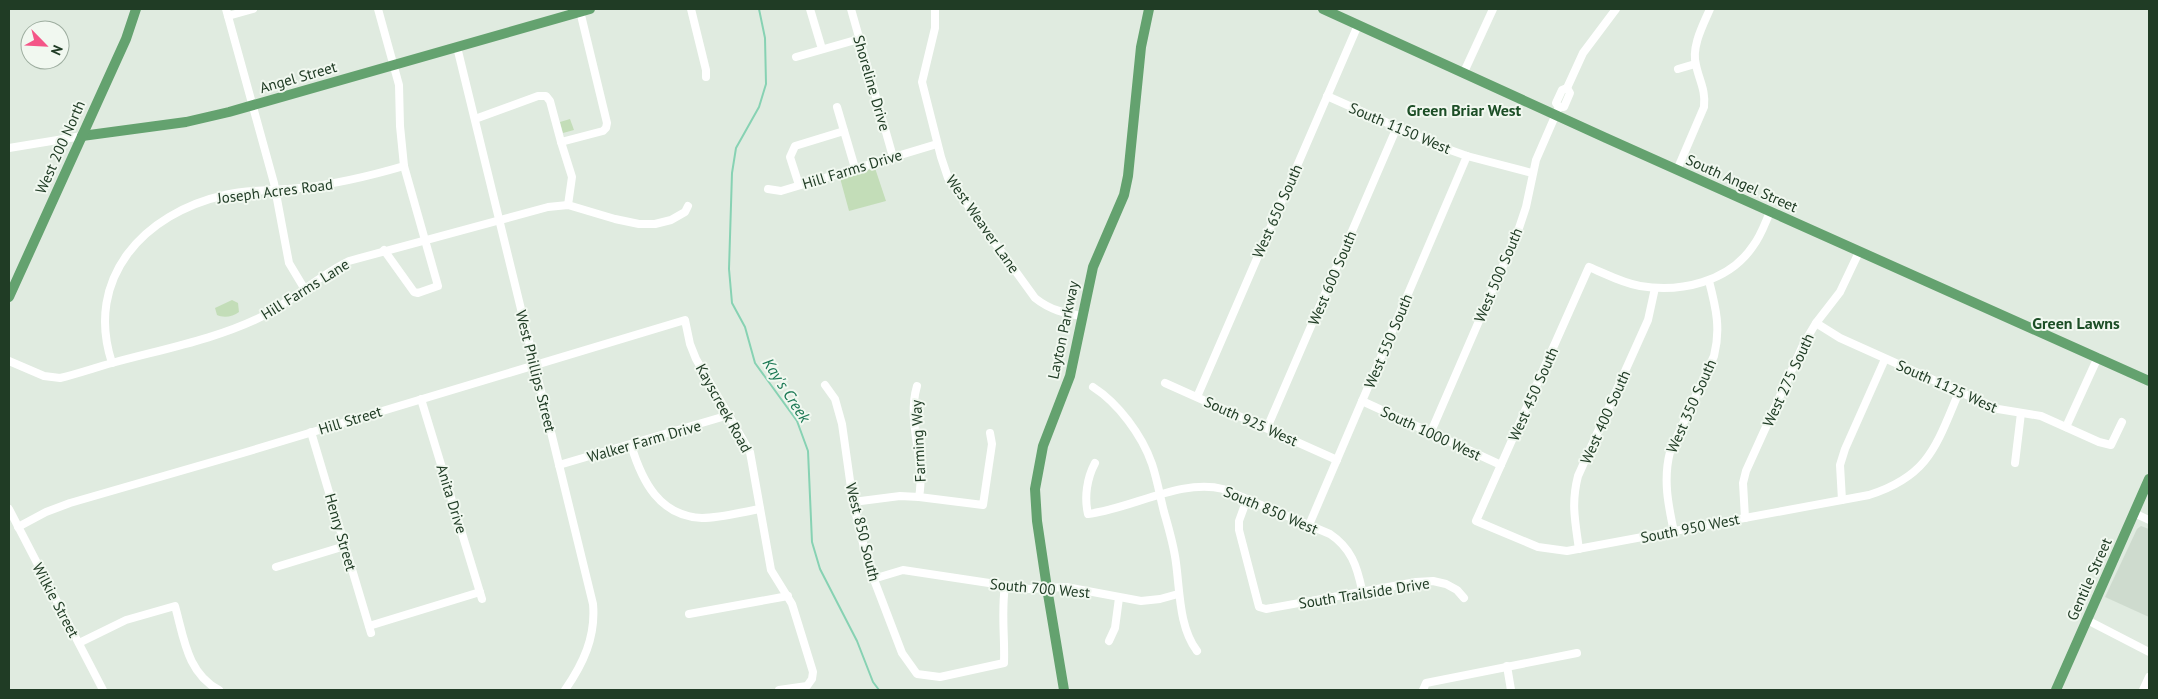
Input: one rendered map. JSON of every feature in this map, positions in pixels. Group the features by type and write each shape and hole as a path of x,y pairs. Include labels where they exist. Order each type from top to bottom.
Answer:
{"main road":[{"name":"West 200 North","path":"9,297 126,38 136,9"},
{"name":"Layton Parkway","path":"1064,690 1037,521 1035,489 1042,446 1070,376 1092,266 1124,195 1128,176 1141,47 1149,9"},
{"name":"South Angel Street","path":"1323,9 1464,72 1557,110 1677,170 2149,381"},
{"name":"Angel Street","path":"82,136 186,122 253,106 585,10"},
{"name":"Gentile Street","path":"2056,690 2149,479"}],"street":[{"path":"253,9 227,12 276,189 289,263 304,288"},
{"path":"378,9 399,85 400,126 404,166 438,286 418,294 414,292 384,250"},
{"path":"691,9 706,70 706,77"},
{"path":"810,9 822,49"},
{"name":"Shoreline Drive","path":"851,9 893,157"},
{"name":"West Weaver Lane","path":"935,9 935,28 922,82 937,144 948,178 1035,298 1047,308 1082,316"},
{"path":"1464,72 1493,9"},
{"name":"West 500 South","path":"1430,434 1518,231 1526,207 1532,173 1557,110 1556,103 1562,90 1567,88 1587,47 1616,9"},
{"path":"1677,170 1704,107 1704,88 1695,64 1695,50 1710,9"},
{"path":"561,142 603,132 607,123 585,10"},
{"name":"West 650 South","path":"1197,396 1358,25"},
{"path":"796,57 859,38"},
{"name":"West Phillips Street","path":"457,47 593,604 595,621 592,638 578,672 565,690"},
{"path":"1678,69 1695,64"},
{"path":"475,118 538,96 546,96 550,101 572,177 568,205"},
{"name":"South 1150 West","path":"1327,96 1467,156 1532,173"},
{"path":"837,107 855,168"},
{"name":"West 600 South","path":"1267,428 1397,127"},
{"path":"799,185 790,157 795,146 844,131"},
{"name":"Angel Street","path":"9,148 82,136"},
{"name":"Hill Farms Drive","path":"768,189 781,191 937,144"},
{"name":"West 550 South","path":"1309,525 1467,156"},
{"name":"Joseph Acres Road","path":"112,363 104,326 106,297 116,271 133,246 161,223 198,203 237,192 335,183 404,166"},
{"name":"Hill Farms Lane","path":"9,361 44,376 60,378 238,327 267,313 322,275 349,261 548,207 568,205 615,220 639,224 654,224 671,220 685,212 688,206"},
{"path":"1654,288 1676,287 1709,281 1730,270 1753,247 1770,212"},
{"name":"West 275 South","path":"1744,518 1742,502 1746,471 1804,343 1816,323 1840,292 1859,252"},
{"name":"West 450 South","path":"1476,520 1590,266 1621,281 1654,288"},
{"name":"West 350 South","path":"1674,532 1666,488 1667,464 1670,452 1714,356 1718,341 1717,312 1709,281"},
{"name":"West 400 South","path":"1578,549 1573,511 1573,494 1578,476 1648,320 1654,288"},
{"name":"Hill Street","path":"18,527 46,512 70,503 243,454 685,320"},
{"name":"Kayscreek Road","path":"685,320 690,344 696,359 750,452 768,557 776,581 792,604 813,672 812,679 807,686 779,690"},
{"name":"South 1125 West","path":"1816,323 1840,338 1998,409 2040,416 2099,442 2111,445 2122,422"},
{"path":"2066,427 2098,357"},
{"path":"1842,500 1840,465 1845,449 1885,359"},
{"name":"South 925 West","path":"1165,383 1337,460"},
{"name":"West 850 South","path":"825,385 835,399 842,424 853,502 874,579 902,653 917,674 940,677 1004,663 1005,639 1002,610 1005,586"},
{"name":"Farming Way","path":"917,386 913,408 920,467 919,496"},
{"path":"1093,386 1106,395 1143,443 1152,464 1175,554 1178,594 1190,642 1197,651"},
{"name":"South 950 West","path":"1476,520 1538,547 1555,551 1578,549 1674,532 1869,495 1892,488 1919,468 1935,446 1959,392"},
{"name":"Anita Drive","path":"421,399 482,595 444,603"},
{"name":"South 1000 West","path":"1362,402 1501,465"},
{"path":"2015,463 2020,413"},
{"name":"Walker Farm Drive","path":"559,465 729,415"},
{"name":"Henry Street","path":"311,432 370,630 444,603"},
{"path":"853,502 900,496 919,496 983,505 992,444 990,433"},
{"path":"631,445 639,472 648,488 662,502 684,514 704,518 760,509"},
{"name":"South 850 West","path":"1095,463 1088,476 1086,505 1088,514 1194,486 1223,489 1309,525 1342,542 1355,562 1362,590"},
{"name":"South Trailside Drive","path":"1247,499 1239,521 1239,530 1259,607 1266,609 1362,590 1433,581 1446,584 1457,590 1464,598"},
{"name":"Wilkie Street","path":"9,509 104,690"},
{"path":"2134,513 2149,520"},
{"path":"276,567 345,546"},
{"name":"South 700 West","path":"874,579 910,570 1029,589 1066,587 1120,598 1150,600 1178,594"},
{"path":"689,614 788,596"},
{"path":"1109,641 1115,628 1120,598"},
{"path":"79,644 126,620 175,606 190,661 202,678 220,690"},
{"path":"2087,620 2149,652"},
{"path":"1424,686 1508,666 1577,653"},
{"path":"1508,666 1511,690"},
{"path":"2144,690 2149,677"}],"shaded area":[{"path":"2141,526 2149,529 2149,617 2105,597 2137,529"}],"green space":[{"path":"570,119 574,130 563,133 560,122"},
{"path":"875,168 886,201 849,211 840,178"},
{"path":"232,300 238,303 239,312 228,316 217,315 215,308"}],"waterway":[{"name":"Kay's Creek","path":"759,9 765,38 766,84 759,107 736,148 732,173 729,269 732,303 745,327 755,363 797,421 808,451 812,542 820,569 857,641 873,682 879,690"}],"district":[{"name":"Green Briar West","path":"1464,110"},
{"name":"Green Lawns","path":"2076,323"}]}
